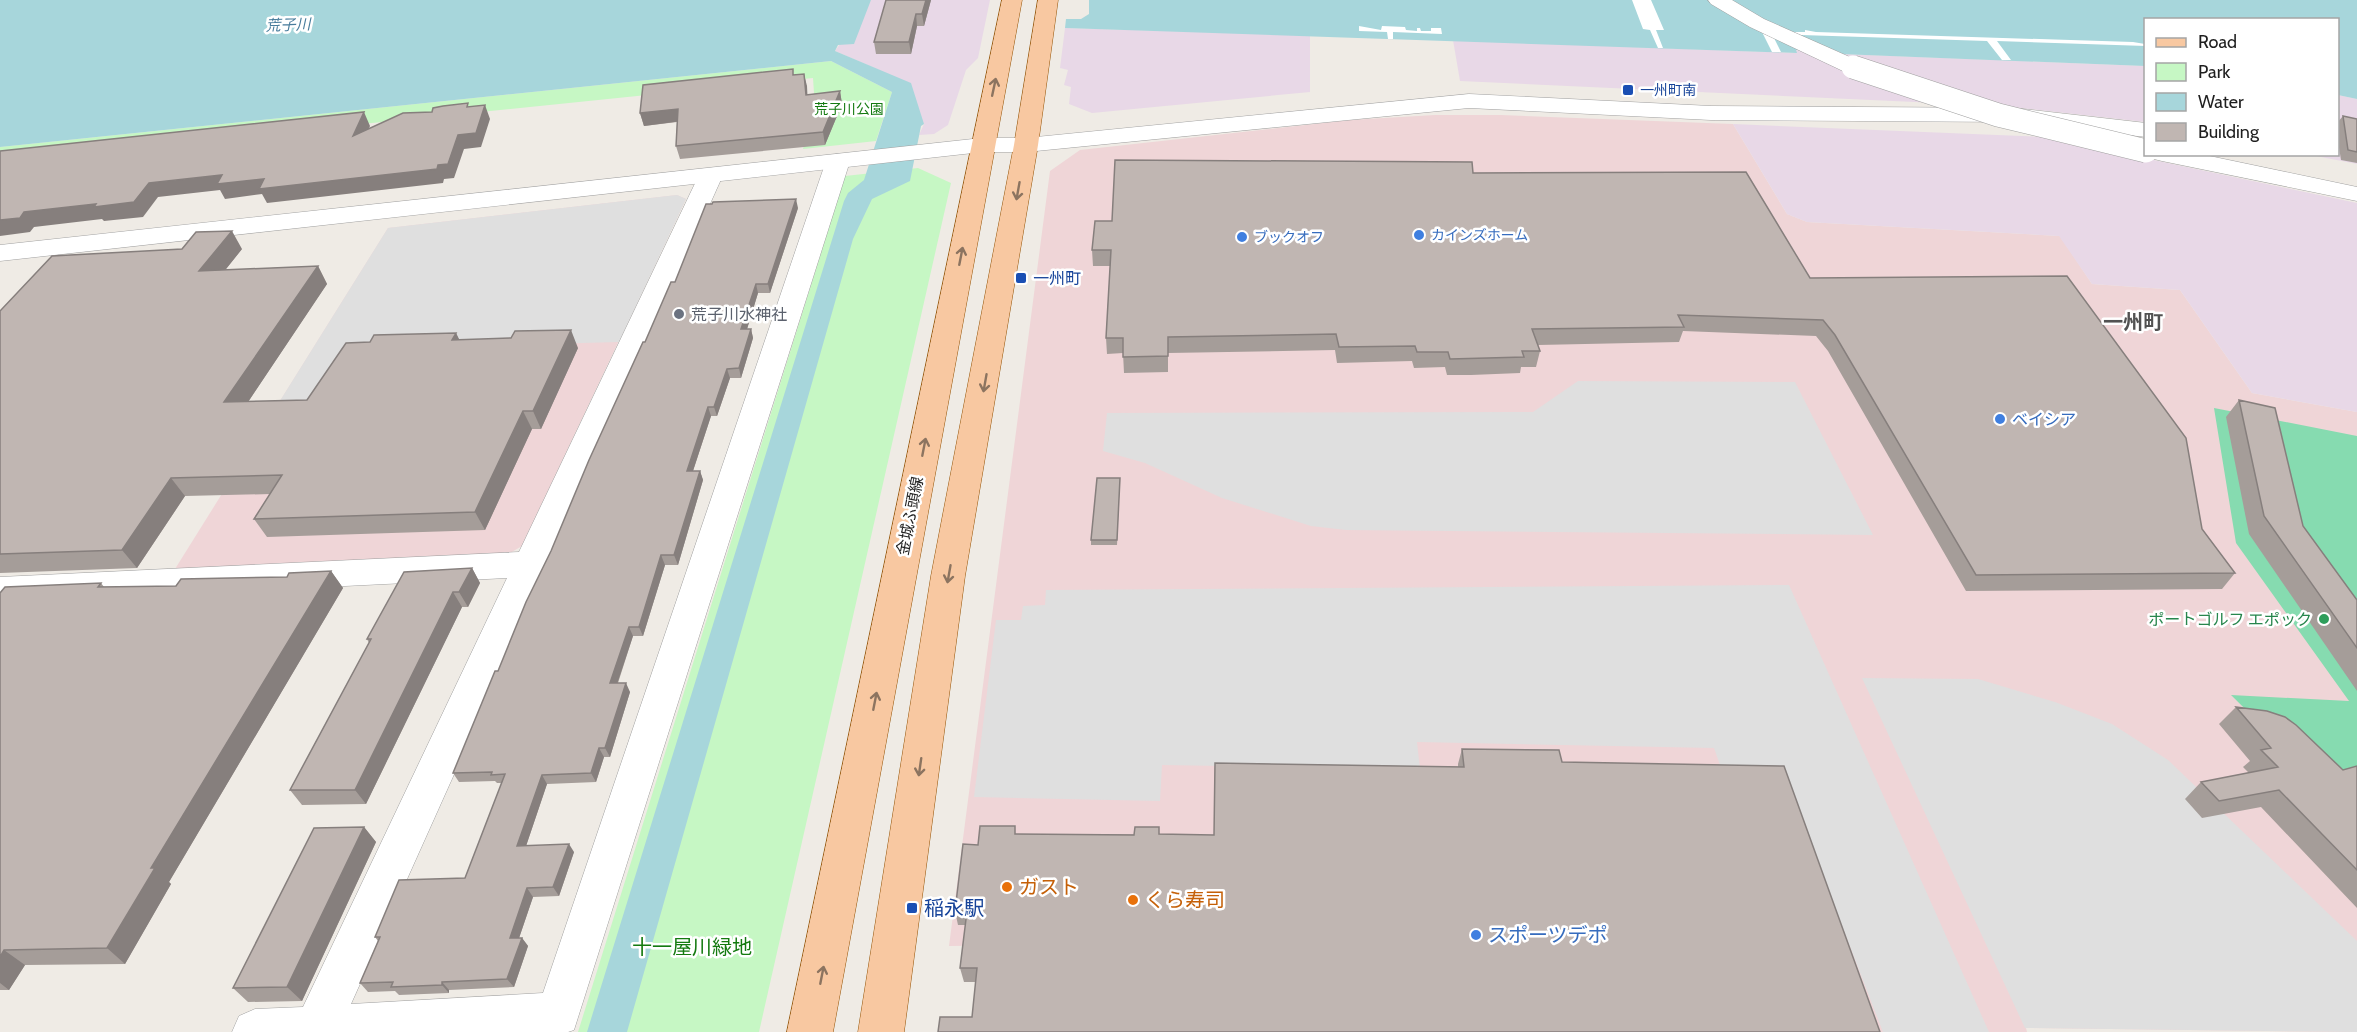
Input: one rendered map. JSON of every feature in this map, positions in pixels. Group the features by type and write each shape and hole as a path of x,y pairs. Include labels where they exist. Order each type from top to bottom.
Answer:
{"main road":[{"name":"金城ふ頭線","path":"810,1032 1012,0"},
{"path":"881,1032 948,576 1027,139 1048,0"}],"street":[{"path":"1718,0 1757,23 1807,47 1897,84 2041,128 2144,151"},
{"path":"3,255 1027,139 1469,101 1711,112 2014,115 2144,130"},
{"path":"2172,156 2357,194"},
{"path":"2280,156 2357,173"},
{"path":"255,1032 558,1014 852,159"},
{"path":"318,1028 711,175"},
{"path":"0,590 533,564"}],"shaded area":[{"path":"871,0 990,0 978,58 966,70 948,125 934,134 919,135 924,124 879,70 835,51"},
{"path":"1065,28 1310,35 1310,92 1092,113 1069,104 1071,87 1064,85 1068,70 1060,68"},
{"path":"1453,40 1796,53 1795,50 1838,51 1841,54 2144,66 2144,122 2002,106 1460,81"},
{"path":"2339,95 2357,99 2357,164 2316,156 2339,156"},
{"path":"1435,115 1501,115 1733,124 1787,214 1807,222 2060,236 2092,284 2180,290 2252,393 2357,412 2357,1032 2026,1028 2027,1032 1210,1032 1210,943 949,946 1050,171 1080,150 1350,120"},
{"path":"1733,124 2045,137 2357,203 2357,412 2252,393 2180,290 2092,284 2059,236 1807,222 1787,214"},
{"path":"677,195 686,199 522,546 510,553 175,569 388,228"},
{"path":"677,195 686,199 619,342 356,349 316,411 273,412 388,228"},
{"path":"1578,381 1795,382 1873,535 1346,530 1311,526 1222,498 1145,463 1103,451 1107,413 1533,412"},
{"path":"1789,585 1989,1032 1883,1032 1780,766 1720,765 1714,748 1417,742 1420,769 1162,765 1160,801 974,797 996,620 1021,620 1023,606 1045,605 1046,590"},
{"path":"1862,678 1978,679 2055,702 2112,724 2168,760 2357,941 2357,1032 2025,1028"}],"green space":[{"name":"荒子川公園","path":"831,61 892,92 876,141 803,149 815,108 813,78 0,161 0,147"},
{"name":"十一屋川緑地","path":"918,168 951,183 759,1032 578,1032 845,176"},
{"name":"ポートゴルフ エポック","path":"2214,408 2357,436 2357,820 2231,695 2349,701 2236,543"}],"water":[{"name":"荒子川","path":"0,0 871,0 854,44 838,45 835,51 911,83 924,124 921,126 910,181 872,199 853,239 627,1032 587,1032 844,201 848,193 864,180 892,92 831,61 0,147"},
{"path":"1089,0 2357,0 2357,99 2339,95 2339,18 2144,18 2144,66 1840,54 1838,51 1796,50 1797,53 1065,28 1066,19 1081,19 1089,14"}],"pier":[{"path":"1632,0 1651,0 1664,30 1656,30 1663,48 1658,48 1650,30 1643,29"},
{"path":"1359,26 1381,30 1382,26 1405,27 1406,30 1417,31 1417,28 1421,31 1431,31 1431,28 1441,28 1442,34 1393,32 1393,39 1388,39 1387,32 1359,31"},
{"path":"1805,30 2133,42 2144,44 2144,46 1997,41 2011,60 2002,60 1987,41 1772,34 1781,52 1772,52 1762,32 1805,32"}],"building":[{"path":"886,0 926,0 922,14 916,14 909,42 874,42"},
{"path":"793,69 793,75 804,74 806,95 840,91 823,132 676,146 678,109 640,113 643,85"},
{"path":"468,103 467,107 485,105 476,133 458,135 448,164 438,165 437,169 259,189 264,179 217,184 222,175 149,183 134,202 24,212 20,218 0,220 0,151 364,112 353,136 403,113 432,112 433,108"},
{"path":"2343,116 2357,119 2357,152 2348,150"},
{"path":"1115,160 1472,162 1473,173 1746,172 1810,278 2067,276 2186,438 2202,529 2235,573 1976,575 1835,335 1823,320 1678,315 1684,327 1532,329 1540,351 1522,351 1524,357 1450,359 1448,352 1417,352 1415,346 1339,347 1336,334 1168,337 1168,356 1123,357 1123,338 1106,338 1111,250 1092,250 1095,221 1112,221"},
{"path":"796,199 768,284 756,284 741,329 751,329 739,368 727,369 714,407 708,407 687,471 700,471 674,555 661,555 639,627 629,627 610,683 626,683 605,748 599,748 591,773 542,775 517,846 569,844 553,887 527,888 510,938 522,938 507,979 391,987 393,982 360,983 380,937 375,937 399,880 465,878 505,774 453,773 495,671 498,671 589,460 671,282 675,282 706,204"},
{"path":"232,231 199,271 318,266 224,402 307,400 346,343 370,342 374,335 456,333 452,340 511,338 515,331 571,330 533,411 523,411 475,512 254,519 282,475 171,478 122,550 0,554 0,311 52,256 182,249 196,232"},
{"path":"2239,400 2275,408 2303,526 2357,600 2357,648 2264,516"},
{"path":"1097,478 1120,478 1117,540 1091,540"},
{"path":"472,568 459,592 453,592 355,790 290,790 371,639 367,639 404,572"},
{"path":"331,571 151,868 155,868 107,948 4,950 0,957 0,593 5,587 101,583 98,587 176,586 181,579 287,577 289,573"},
{"path":"2236,707 2267,711 2285,717 2343,770 2357,766 2357,870 2279,790 2219,801 2201,782 2278,767 2261,750 2271,748"},
{"path":"1462,749 1559,750 1562,762 1784,766 1880,1032 938,1032 940,1017 972,1017 977,968 960,968 967,911 955,911 963,844 978,845 980,826 1015,826 1015,834 1134,835 1135,827 1159,827 1159,834 1214,835 1215,763 1464,767"},
{"path":"364,827 287,987 233,988 314,828"}],"place":[{"name":"一州町南","path":"1628,90"},
{"name":"カインズホーム","path":"1419,235"},
{"name":"ブックオフ","path":"1242,237"},
{"name":"一州町","path":"1021,278"},
{"name":"荒子川水神社","path":"679,314"},
{"name":"ベイシア","path":"2000,419"},
{"name":"ポートゴルフ エポック","path":"2324,619"},
{"name":"ガスト","path":"1007,887"},
{"name":"くら寿司","path":"1133,900"},
{"name":"稲永駅","path":"912,908"},
{"name":"スポーツデポ","path":"1476,935"}],"district":[{"name":"一州町","path":"2133,322"}]}
